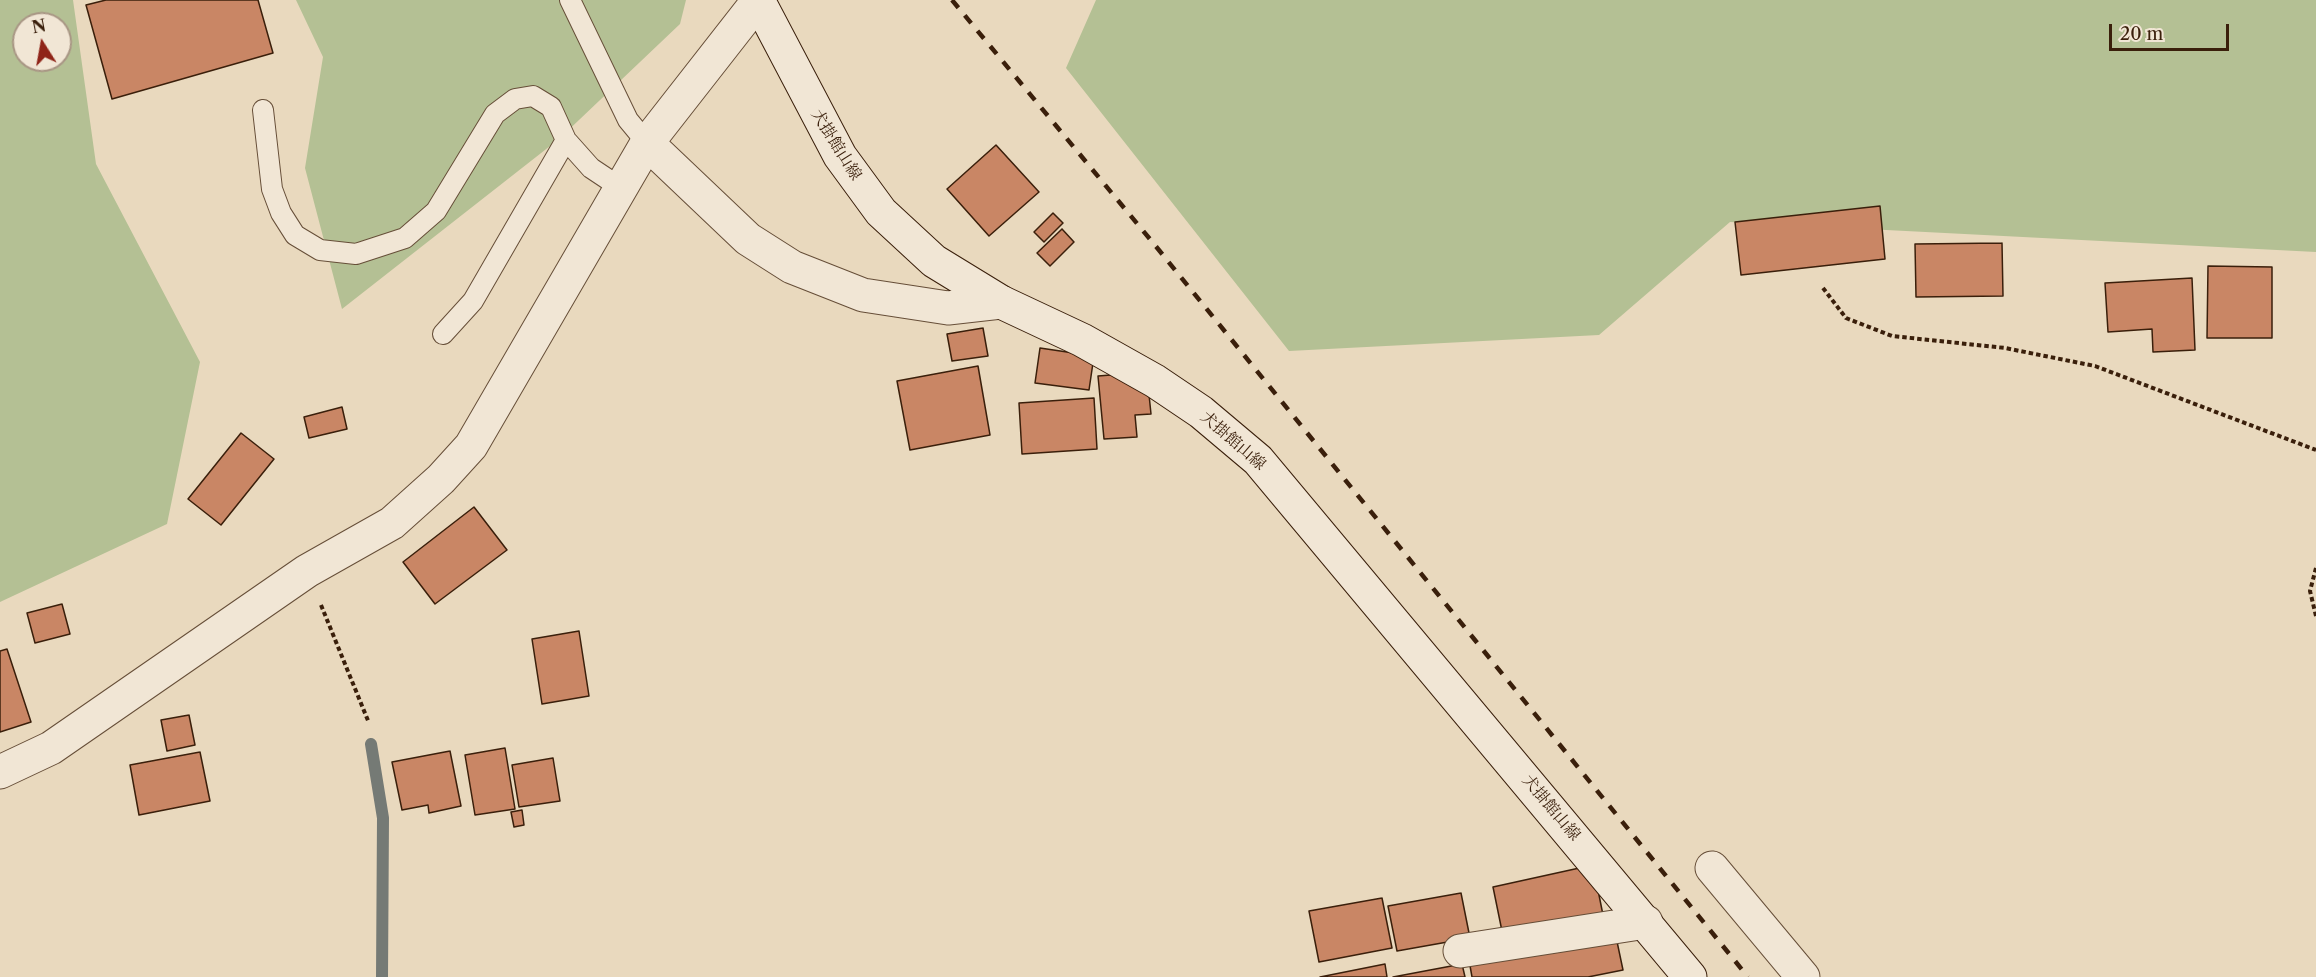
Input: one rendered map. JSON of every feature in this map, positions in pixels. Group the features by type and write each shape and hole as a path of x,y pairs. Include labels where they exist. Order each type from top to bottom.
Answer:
{"street":[{"path":"0,772 51,748 307,571 392,523 441,479 471,446 647,143 758,1"},
{"name":"犬掛館山線","path":"758,1 840,156 881,212 934,261 1001,302 1082,340 1155,381 1201,412 1258,460 1690,977"},
{"path":"647,143 748,239 792,267 862,295 948,308 1001,302"},
{"path":"1712,868 1803,977"},
{"path":"1460,951 1646,922"}],"lane":[{"path":"570,0 628,120 647,143"},
{"path":"263,110 272,189 281,213 295,235 320,250 356,254 405,238 436,211 495,114 514,99 533,96 551,107 566,140 591,168 621,188"},
{"path":"443,334 473,301 566,140"}],"path":[{"path":"1823,288 1846,318 1892,336 2005,348 2095,366 2316,450"},
{"path":"2316,568 2310,591 2316,616"},
{"path":"307,571 369,723"}],"green space":[{"path":"0,0 73,0 96,164 200,362 167,524 0,602"},
{"path":"296,0 686,0 680,24 559,139 342,309 305,168 323,57"},
{"path":"1096,0 2316,0 2316,252 1730,222 1599,335 1289,351 1066,68"}],"building":[{"path":"106,0 258,0 273,53 112,99 86,5"},
{"path":"996,145 1039,192 989,236 947,189"},
{"path":"1880,206 1885,259 1741,275 1735,222"},
{"path":"1053,213 1063,223 1044,242 1034,232"},
{"path":"1062,229 1074,242 1050,266 1037,253"},
{"path":"2002,243 2003,296 1916,297 1915,244"},
{"path":"2208,266 2272,267 2272,338 2207,338"},
{"path":"2192,278 2195,350 2153,352 2152,329 2108,332 2105,283"},
{"path":"983,328 988,356 952,361 947,334"},
{"path":"1040,348 1094,356 1089,390 1035,383"},
{"path":"978,366 990,435 910,450 897,381"},
{"path":"1136,373 1148,385 1151,414 1135,415 1137,437 1104,439 1098,376"},
{"path":"1094,398 1097,449 1022,454 1019,403"},
{"path":"342,407 347,429 309,438 304,417"},
{"path":"241,433 274,459 221,525 188,499"},
{"path":"474,507 507,550 435,604 403,562"},
{"path":"62,604 70,634 35,643 27,613"},
{"path":"579,631 589,696 542,704 532,639"},
{"path":"7,649 31,722 0,732 0,651"},
{"path":"189,715 195,745 167,751 161,720"},
{"path":"505,748 515,809 475,815 465,755"},
{"path":"450,751 461,806 429,813 428,805 402,810 392,762"},
{"path":"200,752 210,801 139,815 130,765"},
{"path":"553,758 560,801 519,807 512,765"},
{"path":"522,810 524,825 514,827 511,812"},
{"path":"1593,865 1603,915 1503,936 1493,887"},
{"path":"1461,893 1470,938 1397,951 1388,906"},
{"path":"1382,898 1392,948 1319,962 1309,911"},
{"path":"1615,932 1623,970 1588,977 1472,977 1469,960"},
{"path":"1385,964 1387,977 1320,977"},
{"path":"1462,964 1465,977 1393,977"}],"waterway":[{"path":"371,744 383,818 382,977"}],"railway":[{"path":"952,0 1154,244 1748,977"}]}
